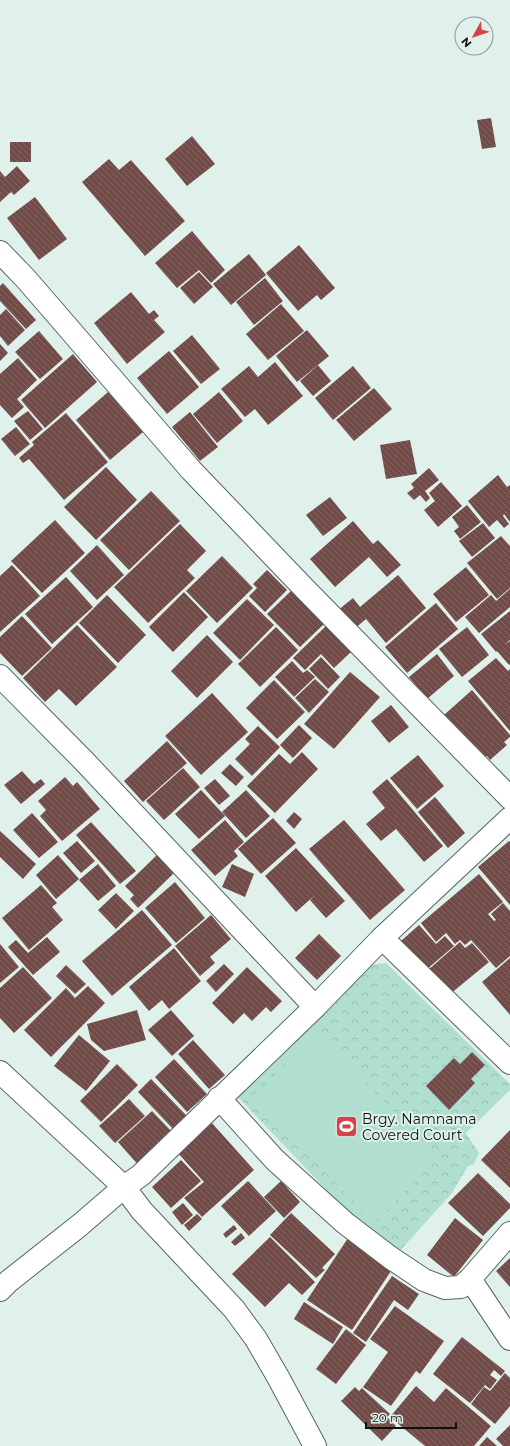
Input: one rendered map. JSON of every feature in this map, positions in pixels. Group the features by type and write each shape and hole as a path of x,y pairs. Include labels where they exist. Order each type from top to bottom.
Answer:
{"street":[{"path":"0,252 26,279 191,470 304,588 510,798"},
{"path":"0,676 85,762 314,1007"},
{"path":"0,1290 124,1187 141,1175 314,1007 382,938 510,818"},
{"path":"382,938 510,1063"},
{"path":"0,1072 124,1187 142,1211 238,1315 256,1339 315,1446"},
{"path":"219,1098 275,1160 344,1223 391,1258 424,1280 445,1288 461,1287 470,1279 510,1233"},
{"path":"470,1279 510,1339"}],"green space":[{"path":"386,963 510,1084 510,1090 466,1133 479,1153 474,1164 468,1166 452,1193 398,1253 340,1204 235,1094 369,965"},
{"name":"Brgy. Namnama Covered Court","path":"317,1033 439,1158 374,1222 252,1097"}],"building":[{"path":"491,118 496,147 482,149 477,120"},
{"path":"192,136 215,164 187,186 165,159"},
{"path":"10,142 31,142 31,162 10,162"},
{"path":"109,159 119,170 131,160 185,221 145,256 82,182"},
{"path":"17,166 30,181 14,195 11,192 0,202 0,171 5,177"},
{"path":"35,197 67,239 39,260 7,218"},
{"path":"192,231 225,270 211,283 199,270 177,288 155,263"},
{"path":"299,245 335,288 321,300 317,295 298,311 266,273"},
{"path":"249,254 266,275 231,305 213,284"},
{"path":"199,272 213,287 194,304 180,288"},
{"path":"265,278 283,301 254,325 236,302"},
{"path":"3,283 36,320 26,329 0,301 0,286"},
{"path":"131,292 149,314 154,310 159,316 154,320 165,332 127,364 94,323"},
{"path":"281,304 304,331 268,360 246,334"},
{"path":"6,309 25,330 8,346 0,336 0,315"},
{"path":"307,330 329,356 297,382 276,356"},
{"path":"39,331 63,359 40,379 15,352"},
{"path":"192,335 220,369 201,384 173,351"},
{"path":"0,344 8,353 0,361"},
{"path":"169,351 199,387 167,414 137,378"},
{"path":"73,354 97,382 45,428 21,400"},
{"path":"18,358 37,380 17,399 24,407 12,418 0,405 0,374"},
{"path":"275,362 303,396 268,425 255,409 245,417 221,389 249,366 258,377"},
{"path":"318,365 331,381 313,396 300,381"},
{"path":"353,366 371,388 333,420 315,398"},
{"path":"374,388 392,409 354,441 336,420"},
{"path":"108,392 143,432 110,460 76,420"},
{"path":"219,392 243,421 217,443 193,414"},
{"path":"28,411 43,429 30,440 14,421"},
{"path":"190,412 218,447 200,461 172,427"},
{"path":"66,413 108,462 64,500 29,459 23,463 19,458 34,445 32,442"},
{"path":"16,427 30,444 15,456 1,439"},
{"path":"410,440 417,474 386,479 380,445"},
{"path":"106,467 137,500 96,540 64,507"},
{"path":"429,468 439,480 425,491 430,498 426,502 420,495 414,500 407,493 414,488 411,484"},
{"path":"498,475 507,487 510,485 510,522 504,514 503,516 509,524 504,528 497,520 489,527 468,501"},
{"path":"441,482 462,506 438,527 424,510 435,501 429,493"},
{"path":"151,491 180,521 129,570 100,540"},
{"path":"330,497 347,518 323,536 306,515"},
{"path":"467,505 481,522 460,539 454,531 459,527 452,517"},
{"path":"55,520 85,553 42,593 11,561"},
{"path":"353,521 373,544 378,540 401,565 387,577 369,557 335,587 310,559"},
{"path":"483,523 495,538 472,557 459,541"},
{"path":"180,524 206,551 187,570 195,578 148,623 114,587"},
{"path":"501,536 510,546 510,588 497,599 467,563"},
{"path":"97,545 124,575 97,600 70,571"},
{"path":"222,556 253,588 217,623 186,591"},
{"path":"12,565 40,596 0,632 0,576"},
{"path":"466,567 489,595 456,622 433,594"},
{"path":"267,570 287,590 265,612 249,596 257,588 253,584"},
{"path":"398,575 426,608 386,643 366,619 353,630 337,611 353,598 360,607"},
{"path":"66,577 93,607 52,644 25,614"},
{"path":"510,589 510,607 479,633 465,617 491,595 496,601"},
{"path":"291,591 324,624 300,647 267,614"},
{"path":"184,592 208,617 173,652 149,627"},
{"path":"107,595 146,635 118,663 79,623"},
{"path":"247,599 274,625 240,660 213,633"},
{"path":"436,603 458,629 407,673 385,647"},
{"path":"510,611 510,640 504,645 510,641 509,665 481,634"},
{"path":"22,616 52,648 22,676 0,653 0,637"},
{"path":"77,625 117,667 76,706 59,689 45,702 23,678"},
{"path":"327,625 352,651 334,668 321,654 305,670 293,658"},
{"path":"276,627 298,650 260,687 238,664"},
{"path":"467,627 489,655 462,677 439,649"},
{"path":"207,635 233,662 197,698 171,671"},
{"path":"437,654 454,676 427,699 409,677"},
{"path":"321,657 340,677 328,689 309,669"},
{"path":"496,658 508,671 510,669 510,731 468,681"},
{"path":"292,661 303,673 307,670 315,677 294,697 275,677"},
{"path":"350,672 380,697 334,749 304,724"},
{"path":"315,679 329,692 309,713 295,698"},
{"path":"274,680 305,712 277,739 246,708"},
{"path":"472,690 510,735 510,737 504,742 507,745 490,760 487,756 482,760 444,715"},
{"path":"212,693 248,732 201,775 165,736"},
{"path":"391,705 409,727 389,743 371,721"},
{"path":"299,725 312,738 293,758 280,745"},
{"path":"258,726 280,747 252,776 235,759 250,744 245,739"},
{"path":"167,741 187,763 143,802 124,781"},
{"path":"302,752 318,769 275,813 247,786 279,754 290,764"},
{"path":"418,755 444,786 417,809 390,778"},
{"path":"230,764 244,777 236,786 221,773"},
{"path":"183,768 200,787 164,820 146,801"},
{"path":"22,771 34,784 41,779 45,784 21,804 4,785"},
{"path":"65,777 73,786 77,782 100,809 62,841 40,816 46,810 38,801"},
{"path":"215,779 230,796 219,805 204,788"},
{"path":"387,779 443,846 424,862 396,829 381,841 366,824 385,808 372,792"},
{"path":"201,790 225,816 199,839 175,814"},
{"path":"246,790 270,816 246,838 222,812"},
{"path":"435,797 465,833 448,848 418,812"},
{"path":"294,812 302,819 294,829 286,821"},
{"path":"32,813 58,842 39,858 13,830"},
{"path":"273,818 296,843 261,874 238,849"},
{"path":"225,820 244,842 234,851 238,856 215,876 191,850"},
{"path":"344,820 405,890 370,920 309,849"},
{"path":"91,822 136,871 120,884 76,835"},
{"path":"0,831 36,864 23,879 0,857"},
{"path":"77,841 95,861 81,873 63,853"},
{"path":"509,841 510,842 510,905 478,867"},
{"path":"296,848 345,901 326,918 310,900 315,895 296,912 265,876"},
{"path":"58,855 79,879 56,899 36,875"},
{"path":"157,855 174,873 138,908 130,899 134,895 125,886"},
{"path":"98,864 116,886 98,901 79,880"},
{"path":"232,864 254,874 245,897 222,887"},
{"path":"479,874 503,902 488,914 494,921 496,920 491,914 503,903 510,911 510,956 496,968 471,940 465,945 460,940 455,944 446,933 436,942 421,923"},
{"path":"175,882 205,918 176,943 145,908"},
{"path":"41,885 57,903 52,907 63,920 29,950 2,918"},
{"path":"116,893 134,911 116,929 98,910"},
{"path":"142,910 172,945 112,996 82,961"},
{"path":"211,915 231,939 210,957 215,963 200,976 175,946"},
{"path":"419,925 436,944 445,936 454,946 426,970 401,941"},
{"path":"319,934 341,956 317,980 295,958"},
{"path":"47,937 60,952 33,975 8,947 16,940 28,953"},
{"path":"460,942 465,948 472,943 489,962 449,995 428,970"},
{"path":"0,944 19,967 0,983"},
{"path":"174,948 201,981 169,1009 162,1000 149,1011 129,987"},
{"path":"510,958 510,1015 482,982"},
{"path":"224,964 234,974 216,992 206,981"},
{"path":"66,965 86,984 75,994 56,976"},
{"path":"23,967 52,998 14,1033 0,1018 0,988"},
{"path":"247,967 282,1001 271,1012 266,1007 252,1021 244,1013 233,1024 212,1003"},
{"path":"88,986 105,1003 51,1057 24,1030 66,988 75,998"},
{"path":"137,1010 146,1040 104,1051 91,1040 87,1024"},
{"path":"171,1010 194,1036 172,1056 148,1030"},
{"path":"79,1035 110,1061 86,1091 54,1066"},
{"path":"193,1040 225,1075 209,1089 178,1054"},
{"path":"472,1052 485,1065 471,1079 475,1083 449,1110 426,1086 454,1058 460,1064"},
{"path":"174,1059 207,1094 187,1112 155,1077"},
{"path":"117,1064 138,1085 101,1122 80,1101"},
{"path":"151,1079 187,1116 173,1129 138,1092"},
{"path":"129,1099 145,1116 115,1143 99,1126"},
{"path":"152,1111 175,1135 140,1167 118,1142"},
{"path":"212,1123 254,1170 202,1217 184,1198 204,1182 178,1153"},
{"path":"510,1130 510,1188 481,1160"},
{"path":"181,1160 201,1181 171,1208 152,1187"},
{"path":"478,1173 510,1204 510,1208 483,1236 448,1203"},
{"path":"248,1181 276,1211 249,1236 221,1206"},
{"path":"281,1181 300,1202 284,1218 264,1197"},
{"path":"183,1203 193,1215 182,1225 172,1212"},
{"path":"291,1213 335,1254 322,1268 325,1270 316,1278 270,1235"},
{"path":"197,1214 202,1219 189,1231 184,1225"},
{"path":"455,1218 483,1240 454,1277 427,1255"},
{"path":"234,1225 237,1229 226,1238 223,1234"},
{"path":"241,1233 245,1238 235,1246 231,1242"},
{"path":"270,1237 315,1282 302,1295 289,1283 265,1307 232,1274"},
{"path":"348,1238 393,1268 352,1330 307,1300"},
{"path":"510,1258 510,1287 496,1271"},
{"path":"392,1276 419,1294 408,1310 394,1300 366,1342 353,1333"},
{"path":"304,1302 343,1327 333,1344 294,1319"},
{"path":"395,1306 444,1341 420,1374 416,1371 391,1406 363,1387 388,1352 370,1339"},
{"path":"346,1329 366,1345 336,1384 316,1369"},
{"path":"462,1337 505,1371 501,1376 494,1370 490,1375 497,1380 490,1389 485,1385 470,1403 433,1374"},
{"path":"505,1373 510,1378 510,1406 495,1424 471,1404 484,1387 490,1391"},
{"path":"416,1386 434,1402 446,1388 491,1426 474,1446 425,1446 390,1417"},
{"path":"355,1387 359,1391 362,1388 390,1414 387,1417 396,1426 382,1441 341,1401"},
{"path":"510,1425 510,1446 503,1446 496,1439"},
{"path":"487,1437 497,1446 479,1446"}],"place":[{"name":"Brgy. Namnama Covered Court","path":"346,1127"}]}
